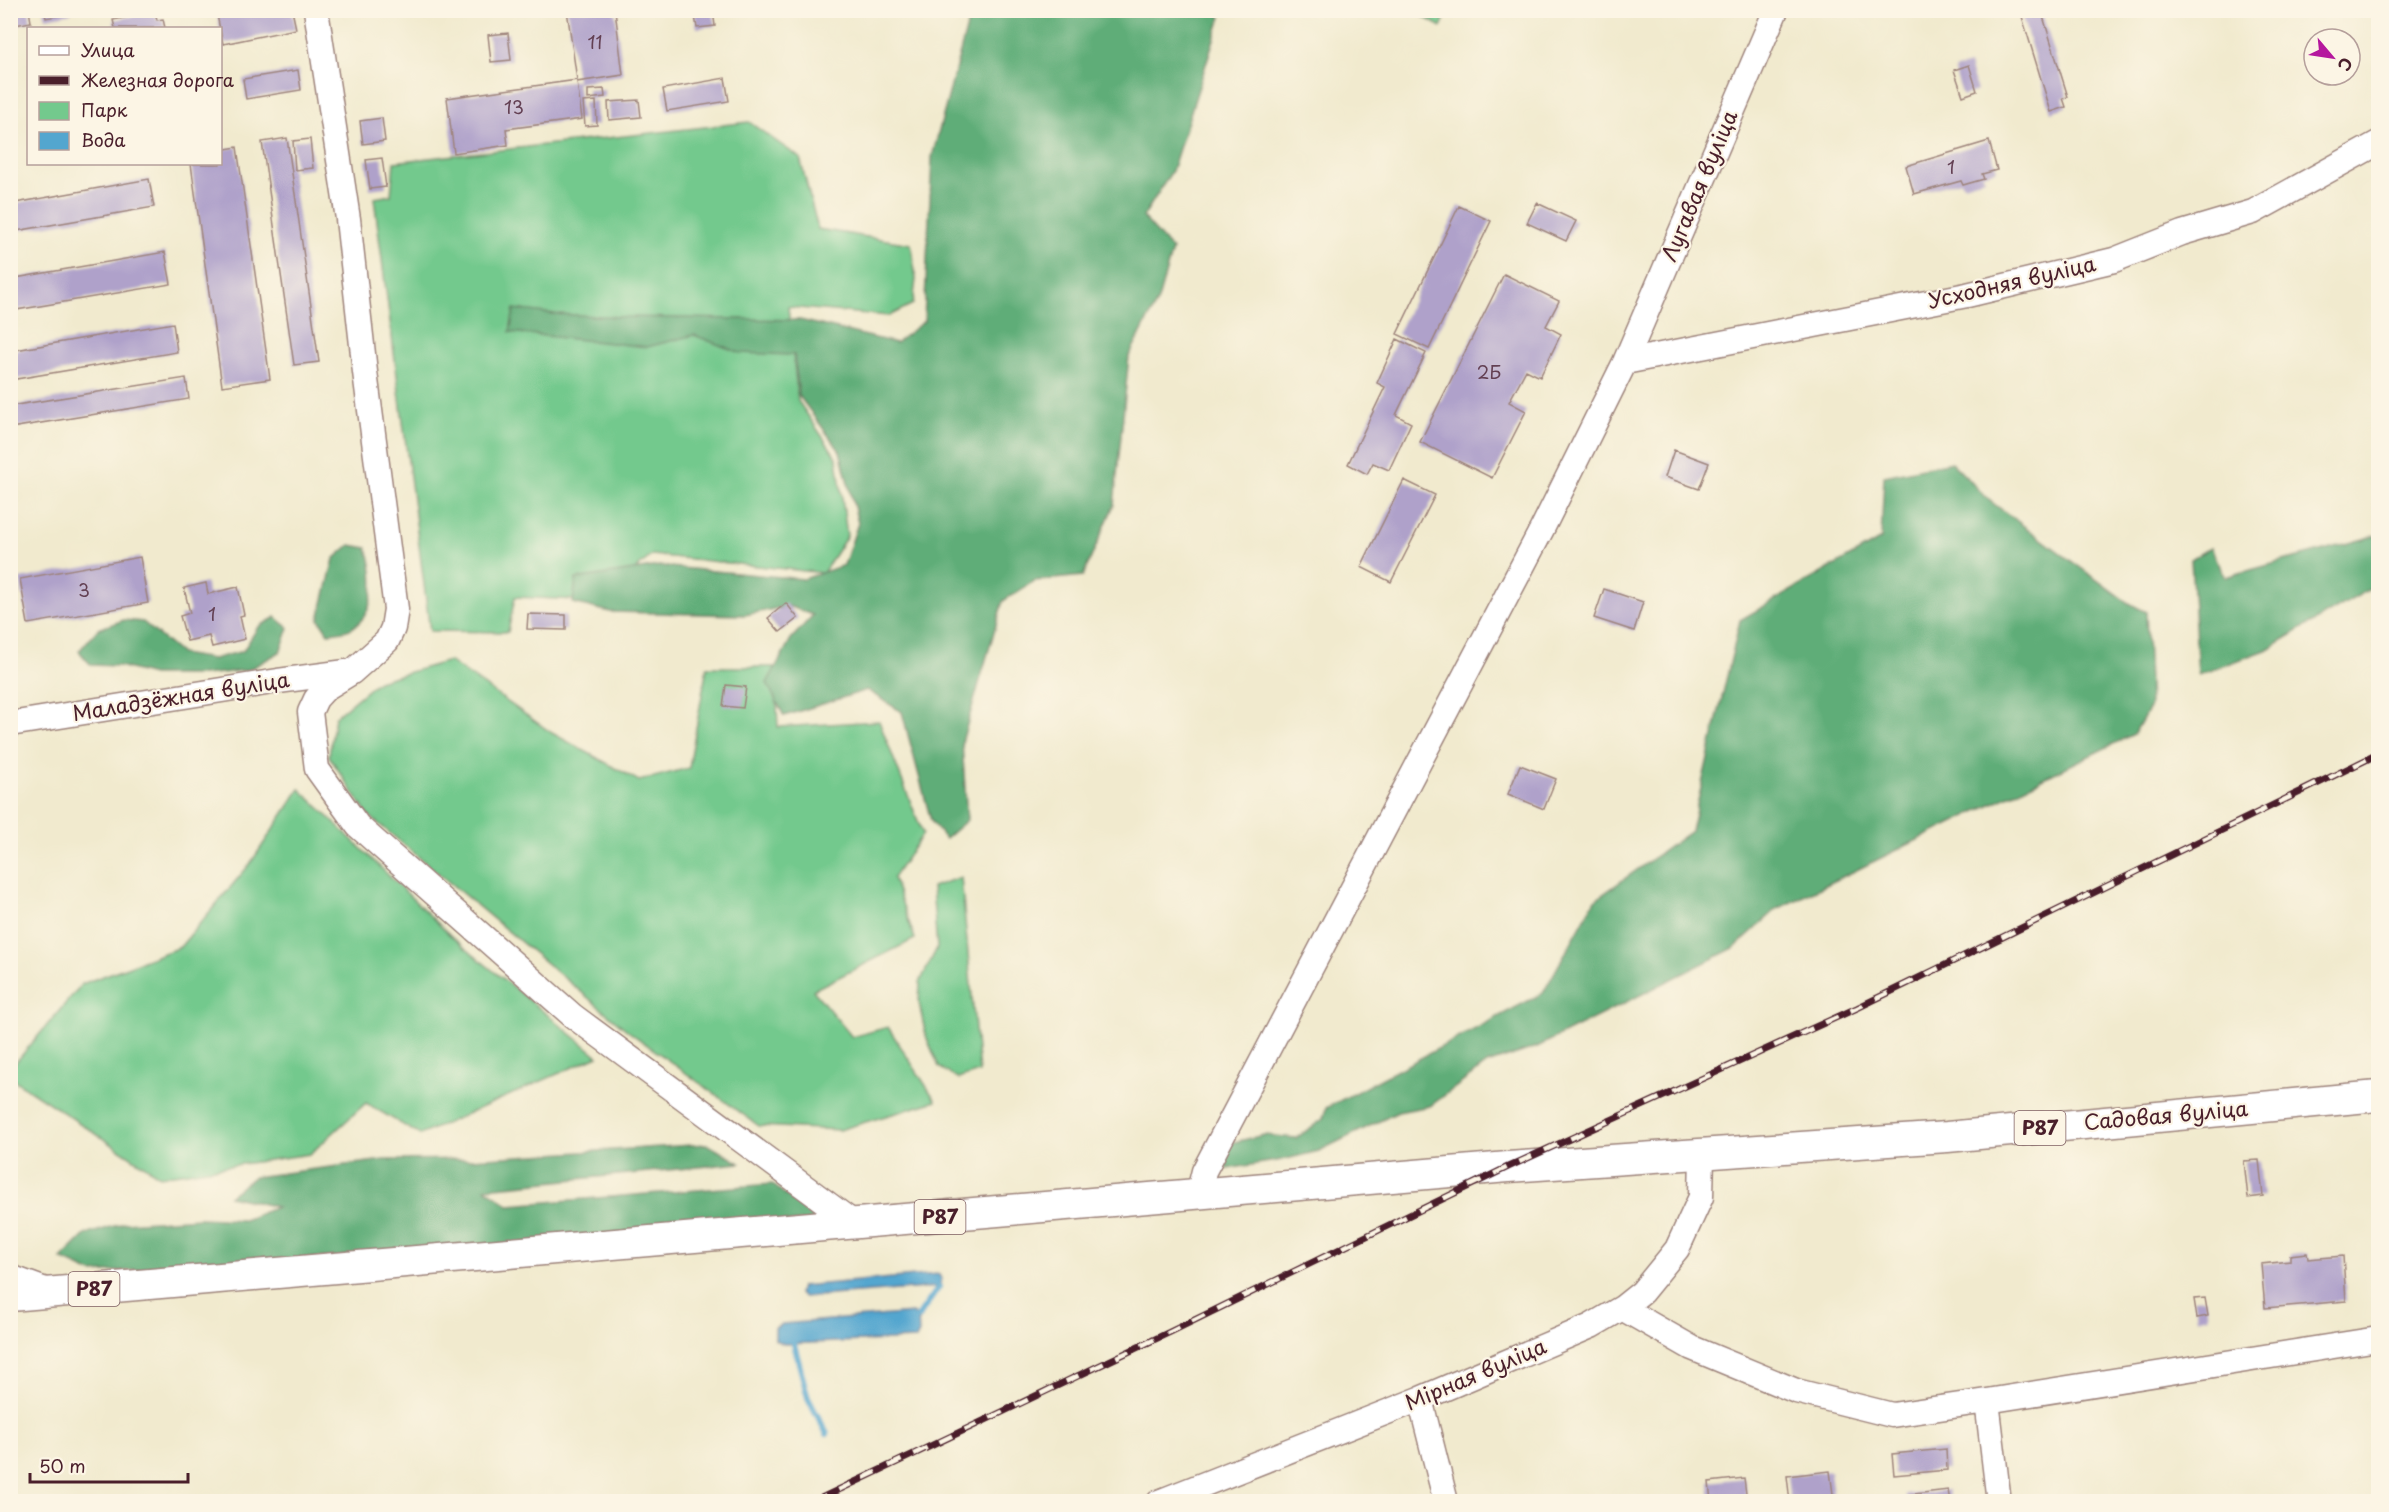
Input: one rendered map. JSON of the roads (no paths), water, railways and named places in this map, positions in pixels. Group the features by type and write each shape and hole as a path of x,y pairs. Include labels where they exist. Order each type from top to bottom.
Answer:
{"main road":[{"name":"Садовая вуліца","path":"1702,1154 1947,1137 2379,1096"},
{"name":"Р87","path":"10,1296 1508,1167 1702,1154"}],"street":[{"path":"316,10 348,219 365,372 396,609 393,628 387,641 352,672 326,688 316,699 310,712 317,769 357,826 573,1016 855,1224"},
{"name":"Лугавая вуліца","path":"1198,1195 1204,1171 1536,540 1624,362 1776,10"},
{"name":"Усходняя вуліца","path":"1624,362 1967,295 2114,260 2182,232 2253,212 2379,143"},
{"name":"Маладзёжная вуліца","path":"10,724 278,681 352,672"},
{"path":"278,681 310,712"},
{"name":"Мірная вуліца","path":"1159,1502 1420,1399 1591,1326 1622,1308 1642,1292 1677,1249 1701,1197 1702,1154"},
{"path":"10,1277 51,1292"},
{"path":"1622,1308 1692,1348 1796,1390 1892,1415 2379,1339"},
{"path":"1420,1399 1446,1502"},
{"path":"1987,1401 1999,1502"}],"water":[{"path":"938,1274 942,1279 939,1287 804,1297 799,1294 801,1286"},
{"path":"913,1313 918,1317 919,1333 916,1339 784,1344 775,1340 775,1328 782,1324"}],"waterway":[{"path":"918,1317 939,1287"},
{"path":"794,1344 808,1398 827,1434"}],"railway":[{"path":"813,1502 1170,1332 1508,1167 1857,1008 2378,754"}]}
